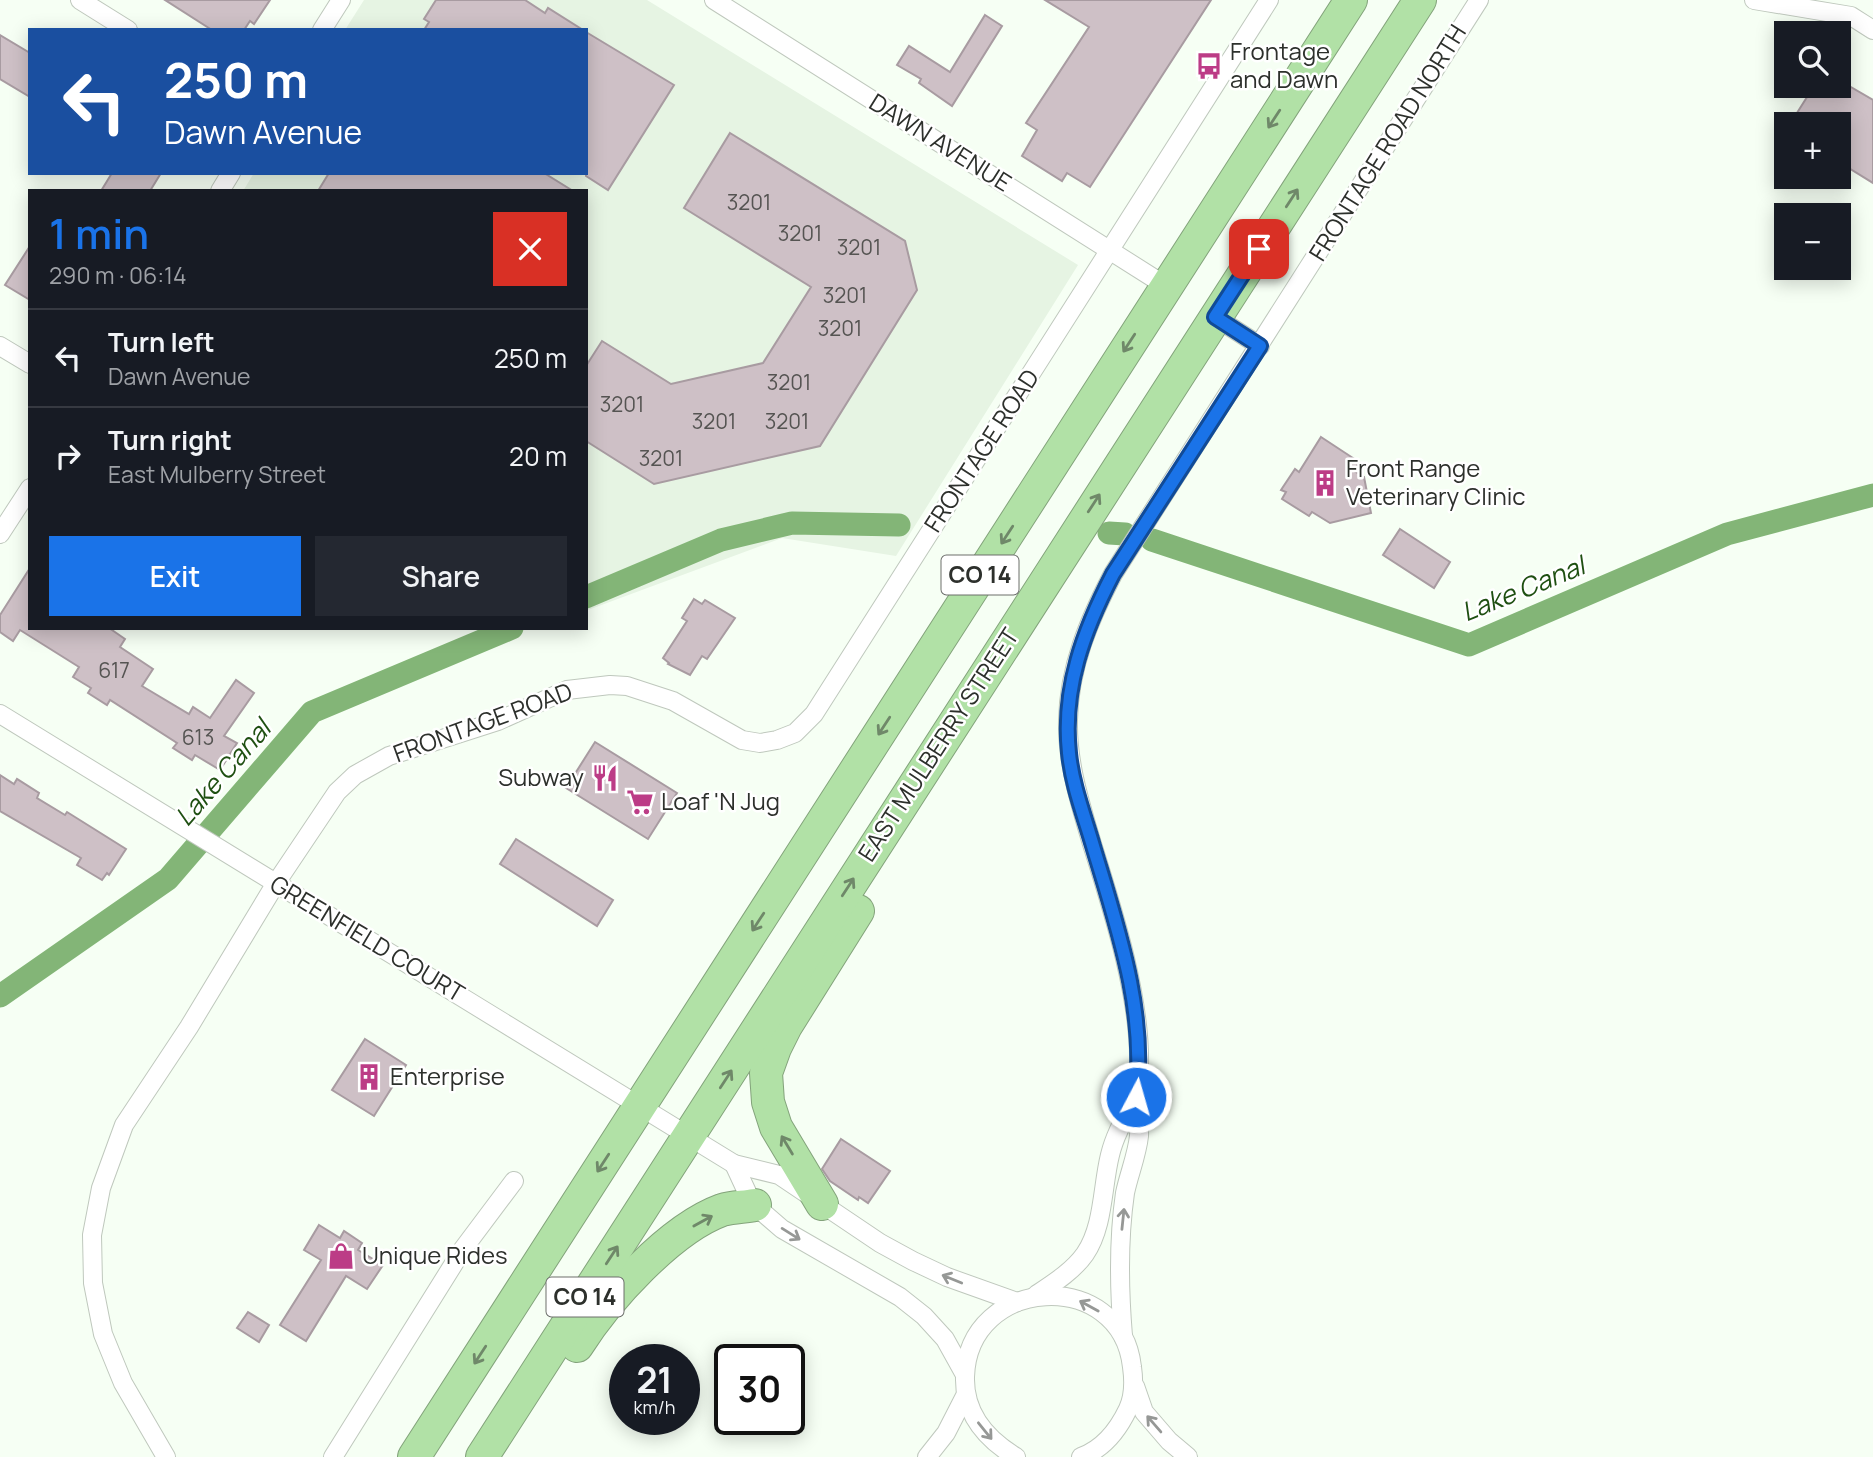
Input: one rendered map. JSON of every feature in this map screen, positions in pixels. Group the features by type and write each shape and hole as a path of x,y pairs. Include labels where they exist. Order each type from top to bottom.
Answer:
{"highway":[{"name":"CO 14","path":"414,1457 1351,0"},
{"name":"EAST MULBERRY STREET","path":"482,1457 1420,0"},
{"path":"822,1203 776,1128 768,1101 766,1073 786,1026 888,864 921,773"},
{"path":"502,1457 590,1326 637,1272 696,1224 723,1210 755,1205"}],"street":[{"path":"80,0 125,28"},
{"path":"323,28 341,0"},
{"name":"DAWN AVENUE","path":"714,0 1166,286"},
{"name":"FRONTAGE ROAD","path":"166,1457 123,1383 103,1334 93,1283 92,1235 100,1188 124,1125 189,1027 276,883 337,792 355,775 389,756 498,721 567,690 610,685 627,686 673,701 743,740 760,743 795,733 814,714 1269,0"},
{"name":"FRONTAGE ROAD NORTH","path":"1136,1097 1139,1067 1135,1012 1124,958 1075,787 1069,753 1070,695 1082,642 1092,612 1113,574 1479,0"},
{"path":"1754,0 1851,16 1873,30"},
{"path":"1215,317 1260,346"},
{"path":"0,346 28,363"},
{"path":"0,534 28,491"},
{"name":"GREENFIELD COURT","path":"0,714 734,1164"},
{"path":"1034,1296 1076,1266 1087,1251 1098,1222 1117,1133 1136,1097"},
{"path":"1136,1097 1139,1136 1125,1194 1120,1245 1119,1287 1123,1336 1144,1412 1169,1441 1188,1457"},
{"path":"734,1164 779,1175 880,1243 913,1261 947,1277 1017,1301"},
{"path":"734,1164 755,1205 782,1229 900,1297 924,1316 945,1339 965,1375"},
{"path":"333,1457 463,1249 514,1181"},
{"path":"1016,1457 997,1445 981,1429 966,1394 968,1357 975,1339 986,1324 1017,1301 1034,1296 1053,1295 1072,1297 1089,1304 1108,1318 1123,1336"},
{"path":"1081,1457 1105,1443 1120,1425 1130,1404 1134,1381"},
{"path":"927,1457 946,1433 966,1394"}],"shaded area":[{"path":"364,0 647,0 1078,265 896,556 782,538 588,610 588,189 244,189 253,175 588,175 588,28 346,28"}],"building":[{"path":"165,0 270,0 254,24 250,21 245,28 209,28"},
{"path":"436,0 525,0 545,13 548,8 580,28 425,28 429,22 424,19"},
{"path":"1045,0 1211,0 1090,187 1067,173 1062,181 1022,156 1037,130 1026,123 1089,27"},
{"path":"985,15 1002,26 952,106 919,83 921,79 897,65 909,46 950,72"},
{"path":"588,33 674,85 608,190 586,176"},
{"path":"0,35 28,52 28,96 0,79"},
{"path":"1851,87 1873,100 1873,183 1851,169 1851,112 1798,112 1806,98 1851,98"},
{"path":"730,133 905,241 917,290 820,446 654,484 588,442 588,363 602,341 671,384 763,363 811,287 684,208"},
{"path":"111,175 160,175 151,189 102,189"},
{"path":"328,175 547,175 570,189 319,189"},
{"path":"28,249 28,299 5,285"},
{"name":"Front Range Veterinary Clinic","path":"1321,437 1359,462 1354,471 1364,477 1371,513 1330,523 1312,512 1309,516 1282,499 1286,492 1281,490 1295,469 1299,472"},
{"path":"1400,529 1450,562 1434,588 1383,555"},
{"path":"28,571 28,630 112,630 125,639 120,647 153,669 142,686 189,714 193,707 210,718 236,680 254,693 224,736 237,743 220,770 195,755 192,760 173,748 177,743 110,700 107,705 88,693 91,688 73,677 79,667 20,630 13,641 0,632 0,615"},
{"path":"694,599 702,604 705,600 735,618 707,659 702,656 690,675 668,664 663,658 687,621 682,618"},
{"path":"595,742 677,793 648,839 566,788"},
{"path":"0,775 14,784 17,779 39,793 37,798 65,815 67,812 126,849 109,875 107,873 102,880 77,865 81,858 0,811"},
{"path":"516,839 613,900 597,926 500,864"},
{"name":"Enterprise","path":"365,1039 406,1065 374,1116 332,1090"},
{"path":"841,1139 890,1171 868,1203 859,1197 858,1200 830,1181 822,1169"},
{"path":"319,1225 340,1238 344,1231 362,1243 358,1250 383,1265 367,1289 346,1276 306,1341 280,1325 321,1260 304,1250"},
{"path":"248,1312 269,1325 259,1342 237,1328"}],"waterway":[{"name":"Lake Canal","path":"1152,540 1469,645 1727,534 1873,495"},
{"name":"Lake Canal","path":"588,596 721,540 792,523 899,525"},
{"name":"Lake Canal","path":"1109,533 1125,534"},
{"name":"Lake Canal","path":"0,996 168,879 312,712 507,630"}],"place":[{"name":"Frontage and Dawn","path":"1209,66"},
{"name":"Front Range Veterinary Clinic","path":"1325,483"},
{"name":"Subway","path":"605,778"},
{"name":"Loaf 'N Jug","path":"640,802"},
{"name":"Enterprise","path":"369,1077"},
{"name":"Unique Rides","path":"341,1256"}],"route":[{"path":"1136,1097 1139,1067 1135,1012 1124,958 1075,787 1069,753 1070,695 1078,652 1092,612 1183,463 1260,346 1215,317 1259,249"}]}
